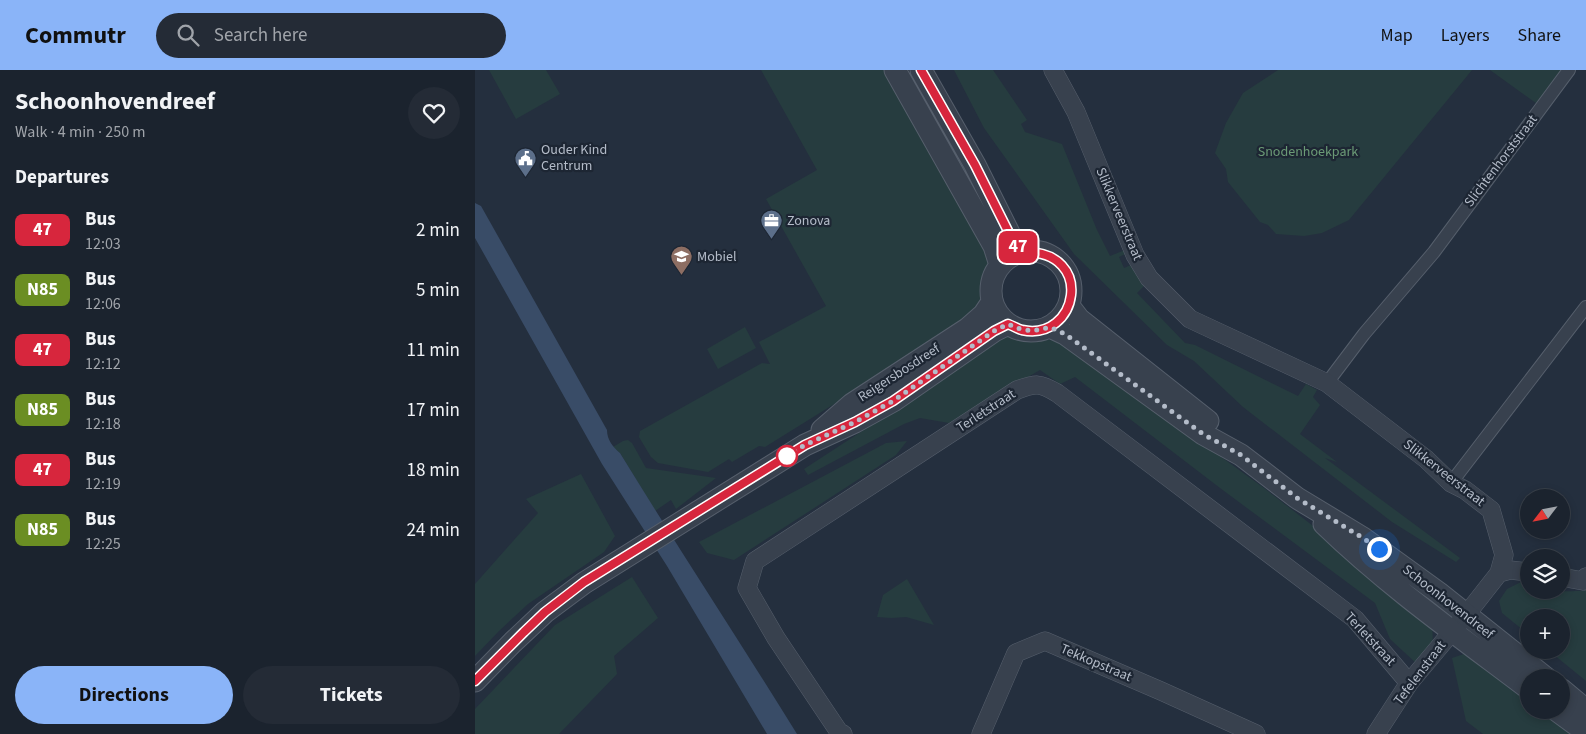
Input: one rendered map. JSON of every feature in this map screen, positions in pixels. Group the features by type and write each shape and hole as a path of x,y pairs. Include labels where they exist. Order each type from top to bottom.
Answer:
{"street":[{"path":"895,70 993,246 1000,265"},
{"path":"921,70 975,165 1012,239 1024,252"},
{"name":"Slikkerveerstraat","path":"1053,70 1076,112 1135,255 1149,278 1191,319 1327,383 1425,459 1451,482 1491,510 1504,555 1499,573"},
{"name":"Slichtenhorststraat","path":"1327,383 1364,334 1434,252 1569,70"},
{"path":"1024,252 1038,252 1051,256 1062,265 1069,278 1071,292 1069,306 1061,318 1050,327 1036,331 1021,330 1008,324 998,314 993,302 991,289 994,276 1000,265 1011,256 1024,252"},
{"name":"Reigersbosdreef","path":"805,445 851,404 967,329 993,302"},
{"name":"Schoonhovendreef","path":"1069,306 1079,319 1213,425 1241,455"},
{"path":"1451,482 1586,308"},
{"name":"Reigersbosdreef","path":"475,681 545,612 584,582 805,445 855,422 893,401 994,331 1008,324"},
{"name":"Schoonhovendreef","path":"1050,327 1065,334 1203,434 1241,455 1297,498 1363,538 1439,593 1535,669"},
{"name":"Terletstraat","path":"843,734 839,732 781,646 747,588 755,561 1017,390 1029,385 1043,385 1057,393 1355,619 1409,683"},
{"name":"Schoonhovendreef","path":"1297,498 1356,555 1520,682"},
{"path":"1466,615 1499,573 1510,570 1520,571"},
{"path":"1570,579 1583,581 1586,577"},
{"name":"Tefelenstraat","path":"1376,734 1409,683 1466,615"},
{"name":"Tekkopstraat","path":"981,734 1016,653 1045,641 1256,734"},
{"path":"1570,697 1586,710"},
{"path":"1568,719 1586,732"}],"green space":[{"path":"489,70 546,70 560,94 516,119"},
{"path":"761,70 887,70 960,195 989,261 979,303 963,322 765,447 759,446 732,462 729,459 708,472 658,463 651,457 639,437 640,431 762,363 770,364 759,342 826,306 766,199 817,170"},
{"path":"954,70 993,70 1027,120 1021,124 1025,132 1062,144 1097,230 1110,256 1125,250 1127,253 1119,257 1124,268 1131,265 1136,274 1146,284 1137,293 1185,343 1195,345 1298,396 1306,384 1317,390 1313,397 1320,405 1300,434 1337,462 1325,458 1460,558 1456,562 1392,522 1243,407 1194,361 1167,345 1074,254 984,128"},
{"name":"Snodenhoekpark","path":"1278,70 1472,70 1349,220 1322,233 1304,236 1276,234 1268,225 1260,222 1228,182 1226,169 1215,153 1226,123 1243,93"},
{"path":"1490,70 1565,70 1540,106"},
{"path":"745,327 756,348 718,369 707,349"},
{"path":"1001,332 1035,339 1061,341 1264,488 1432,618 1433,647 1417,664 1390,639 1375,603 1075,377 1060,384 1040,370 949,423 920,418 904,424 808,475 804,469 890,413"},
{"path":"628,440 632,443 646,468 716,478 676,509 671,500 655,511 620,453 613,447"},
{"path":"907,441 896,455 734,560 707,553 699,542 886,443"},
{"path":"581,474 615,536 604,552 528,604 475,656 475,584 538,513 526,499"},
{"path":"632,577 658,618 614,656 617,674 559,734 475,734 475,709 555,625"},
{"path":"907,579 934,625 906,617 877,617 883,595"},
{"path":"1520,582 1520,599 1570,599 1570,591 1586,590 1586,681 1559,659 1570,659 1570,609 1520,609 1520,628 1502,613 1499,601 1507,589"},
{"path":"1470,652 1520,689 1520,719 1559,719 1580,734 1483,734 1466,721 1452,658"}],"water":[{"path":"475,203 481,206 607,430 611,443 620,453 797,734 767,734 667,566 602,464 475,238"}],"bus line":[{"name":"47","path":"475,681 545,612 584,582 740,485 805,445 855,422 893,401 994,331 1008,324 1021,330 1036,331 1050,327 1061,318 1069,306 1071,292 1069,278 1062,265 1051,256 1038,252 1024,252 1012,239 975,165 921,70"}],"place":[{"name":"Ouder Kind Centrum","path":"525,177"},
{"name":"Zonova","path":"771,240"},
{"name":"Mobiel","path":"681,276"}],"route":[{"path":"787,456 893,401 994,331 1008,324 1021,330 1036,331 1050,327 1065,334 1203,434 1241,455 1297,498 1379,549"}]}
